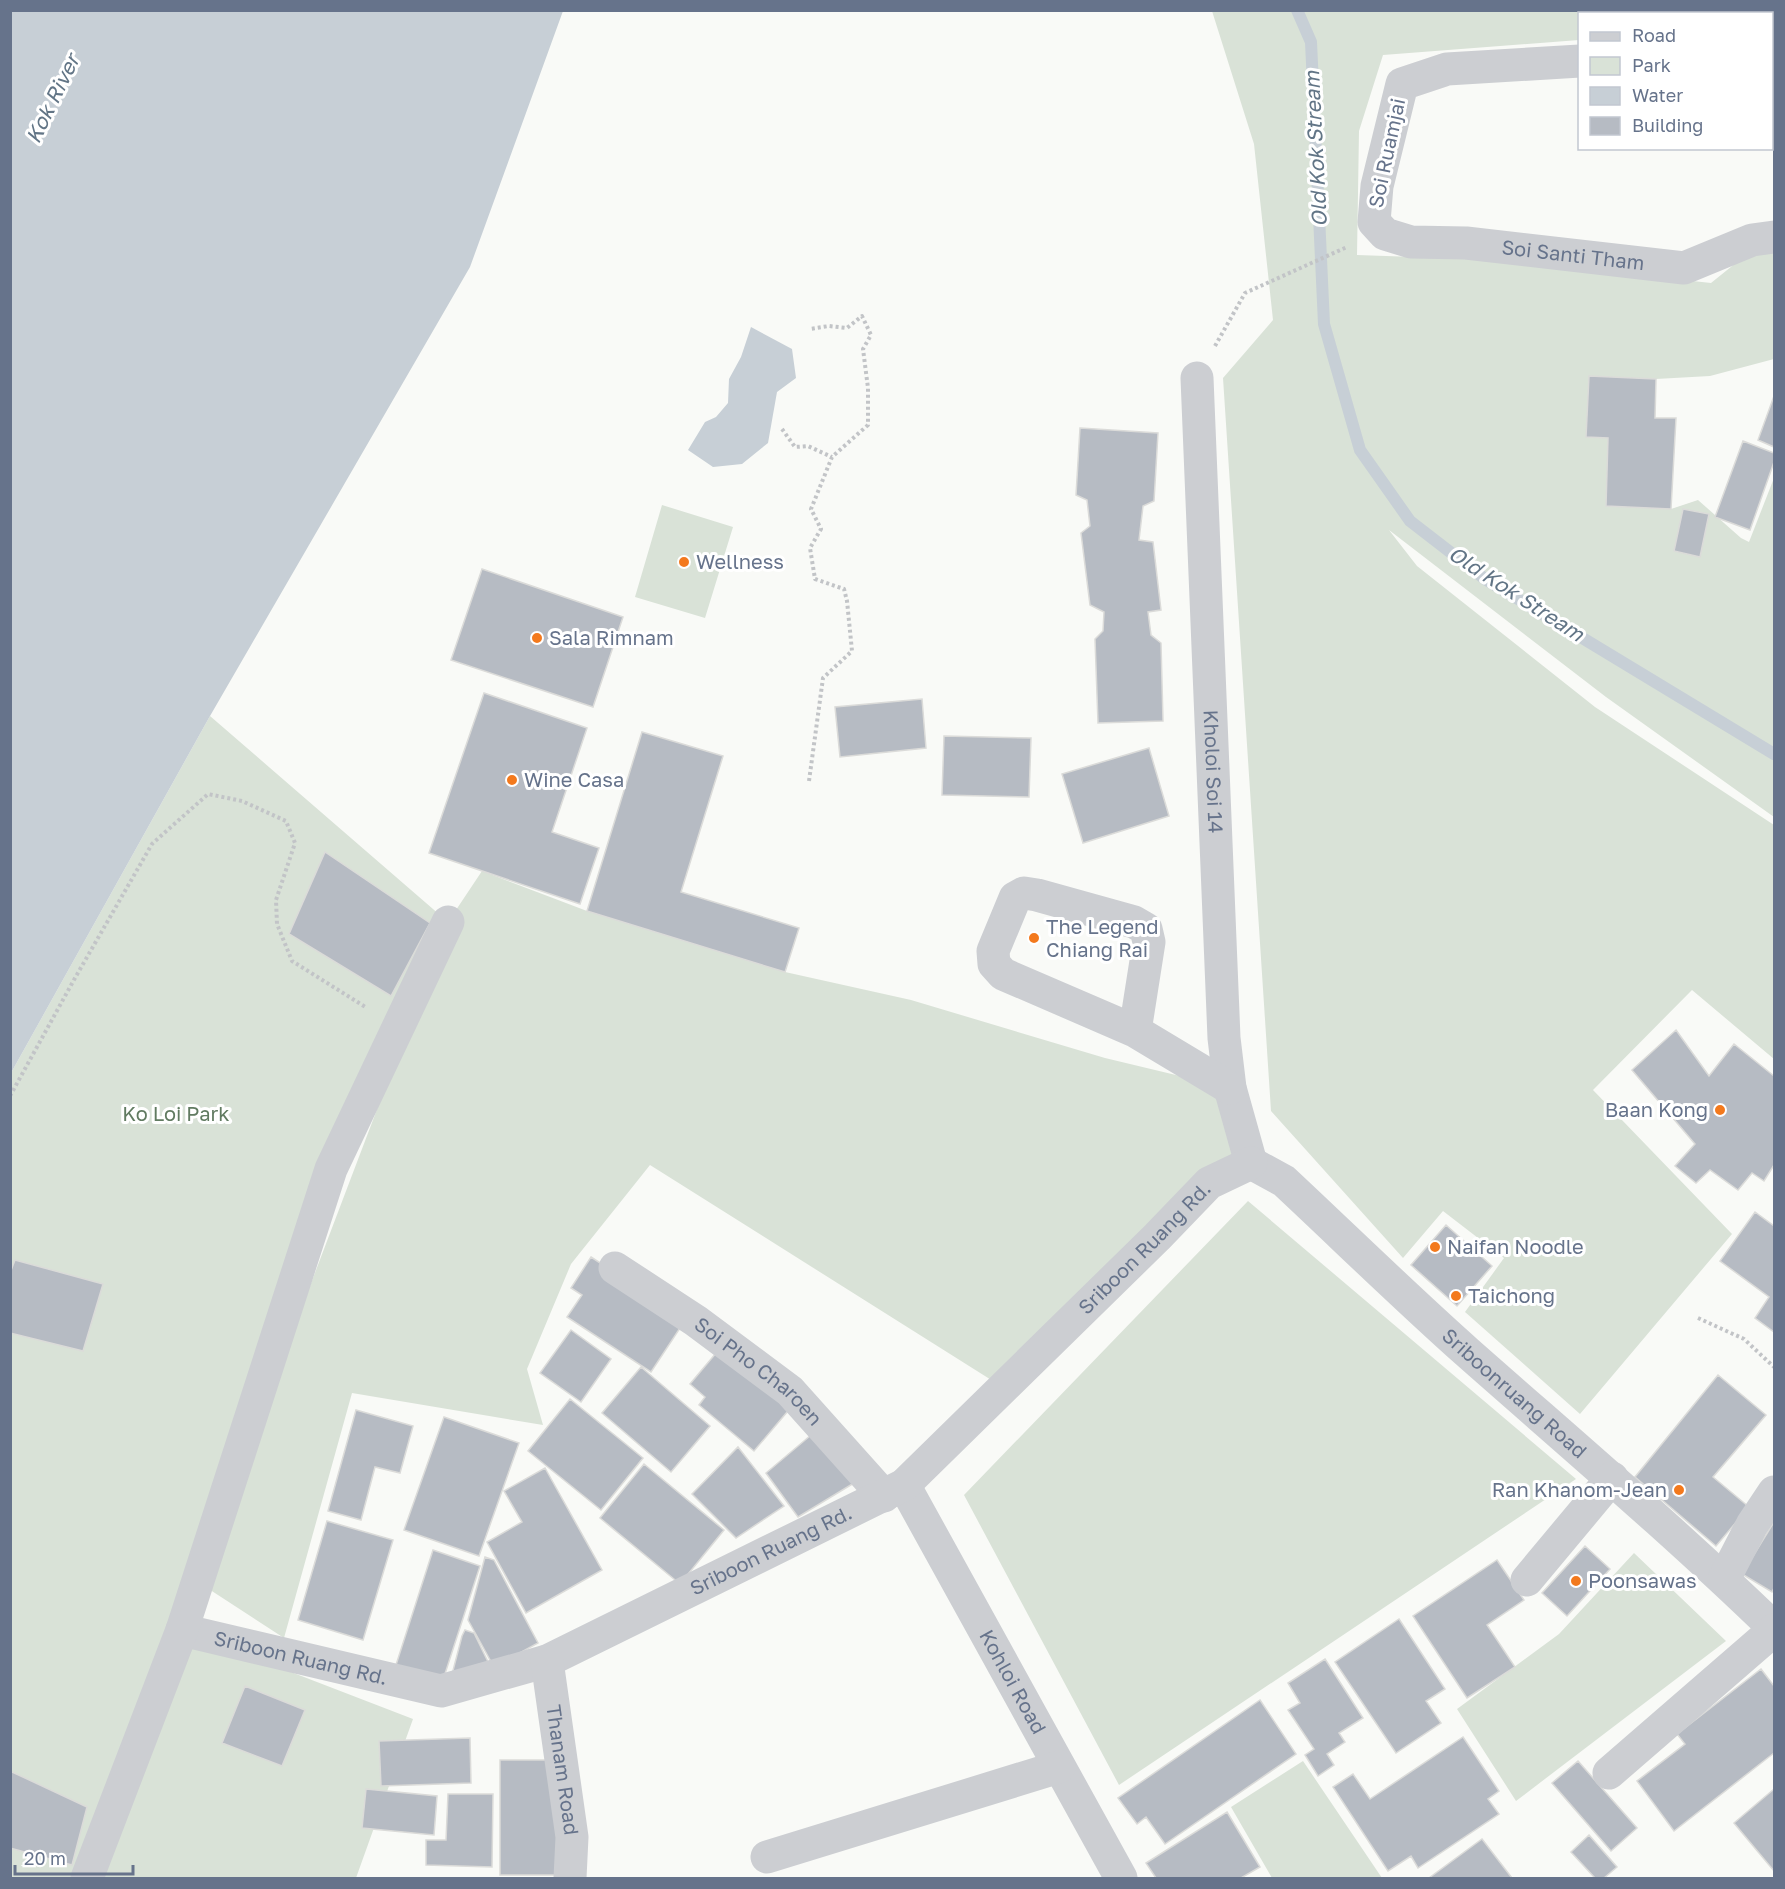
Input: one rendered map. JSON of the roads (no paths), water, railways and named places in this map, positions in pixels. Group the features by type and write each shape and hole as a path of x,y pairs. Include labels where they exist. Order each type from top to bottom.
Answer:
{"street":[{"name":"Soi Ruamjai","path":"1374,222 1377,186 1402,84 1447,69 1578,61"},
{"name":"Soi Santi Tham","path":"1374,222 1385,234 1411,242 1466,243 1684,268 1752,240 1774,237"},
{"name":"Kholoi Soi 14","path":"1197,378 1224,1038 1230,1088 1251,1163"},
{"path":"1135,1031 1149,942 1146,929 1134,922 1037,895 1024,893 1015,897 993,951 994,964 1003,974 1135,1031 1230,1088"},
{"path":"87,1878 182,1630 331,1169 448,922"},
{"name":"Sriboon Ruang Rd.","path":"182,1630 441,1691 547,1661 894,1491 1157,1237 1209,1183 1251,1163"},
{"name":"Sriboonruang Road","path":"1251,1163 1284,1182 1466,1351 1724,1579 1774,1629"},
{"name":"Soi Pho Charoen","path":"615,1268 696,1320 790,1391 894,1491"},
{"path":"1527,1580 1612,1478"},
{"name":"Kohloi Road","path":"894,1491 1059,1767 1120,1878"},
{"path":"1724,1579 1752,1525 1774,1492"},
{"path":"1609,1773 1774,1629"},
{"name":"Thanam Road","path":"547,1661 572,1838 570,1878"},
{"path":"767,1857 1059,1767"}],"water":[{"name":"Kok River","path":"11,10 563,11 470,267 210,716 11,1073"},
{"path":"751,327 792,349 796,378 777,392 768,443 742,464 713,467 688,450 705,422 716,417 728,403 729,379 741,357"}],"waterway":[{"name":"Old Kok Stream","path":"1297,10 1311,42 1324,324 1360,450 1410,521 1485,579 1774,754"}],"place":[{"name":"Wellness","path":"684,562"},
{"name":"Sala Rimnam","path":"537,638"},
{"name":"Wine Casa","path":"512,780"},
{"name":"The Legend Chiang Rai","path":"1034,938"},
{"name":"Baan Kong","path":"1720,1110"},
{"name":"Naifan Noodle","path":"1435,1247"},
{"name":"Taichong","path":"1456,1296"},
{"name":"Ran Khanom-Jean","path":"1679,1490"},
{"name":"Poonsawas","path":"1576,1581"}],"park label":[{"name":"Ko Loi Park","path":"176,1114"}]}
